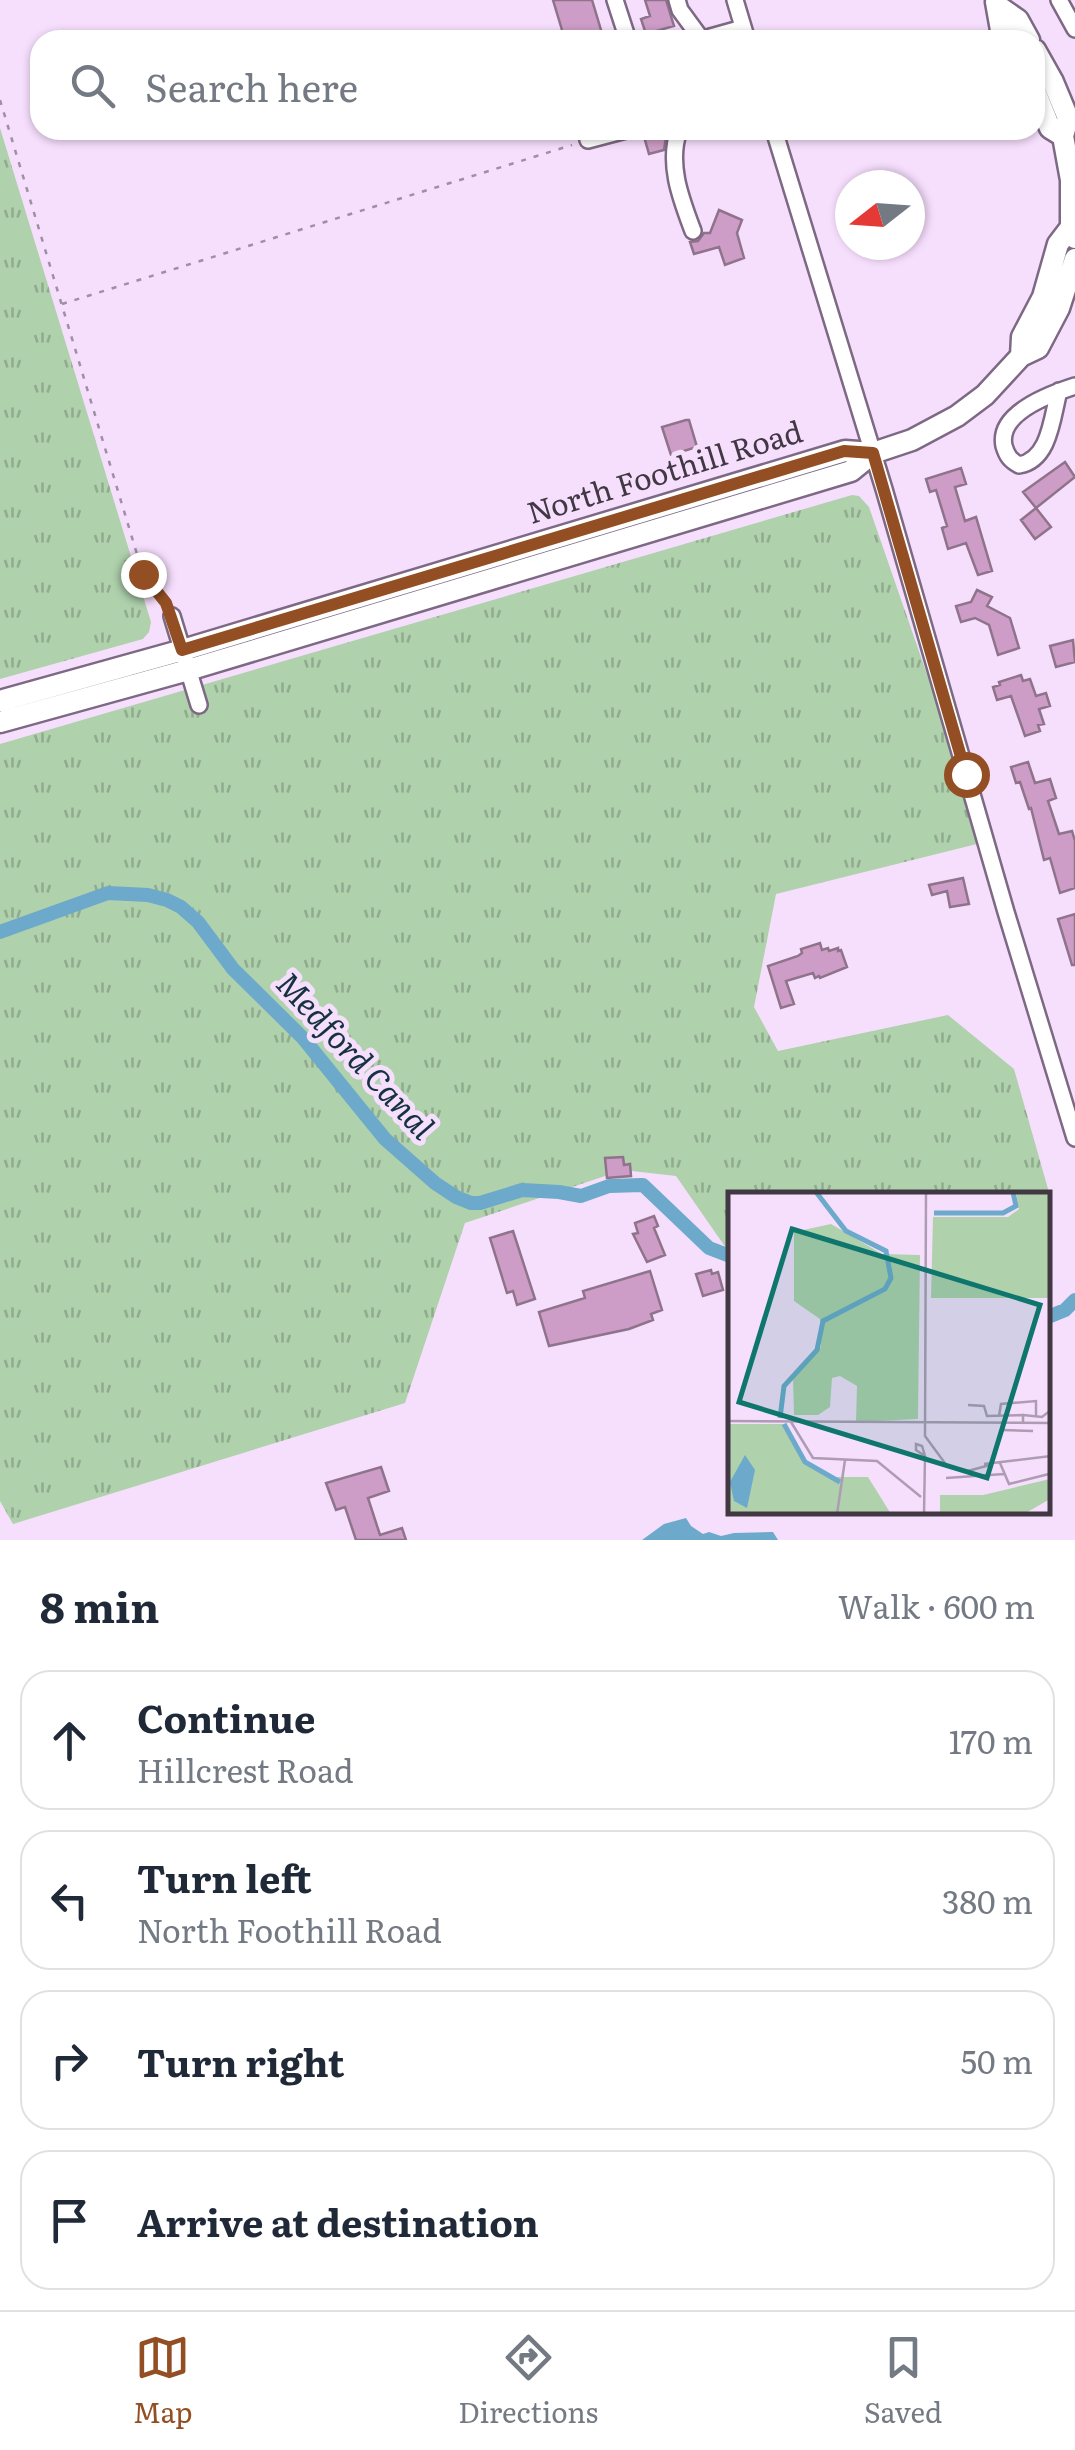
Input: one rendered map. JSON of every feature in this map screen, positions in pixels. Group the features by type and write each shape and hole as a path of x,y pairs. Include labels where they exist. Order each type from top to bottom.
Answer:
{"main road":[{"path":"997,3 1001,30"},
{"path":"997,3 1018,20 1024,30"},
{"path":"1021,356 1022,337 1042,298 1058,244 1073,232 1071,180 1063,136 1068,118 1045,68"},
{"path":"1045,116 1050,128 1063,136"},
{"name":"North Foothill Road","path":"0,722 186,660 851,470 873,453 912,440 957,416 1021,356 1038,348 1064,296 1075,259"},
{"name":"North Foothill Road","path":"0,701 186,660"}],"street":[{"path":"614,0 624,30"},
{"path":"677,0 694,30"},
{"path":"735,0 744,30"},
{"path":"1058,0 1075,29"},
{"path":"675,140 681,203 693,231"},
{"path":"777,140 1075,1138"},
{"path":"1067,389 1043,448 1027,464 1019,466 1010,460 1003,435 1009,421 1031,405 1067,389"},
{"path":"172,616 199,705"}],"path":[{"path":"0,100 143,574 172,616"},
{"path":"62,304 588,140"}],"green space":[{"path":"0,128 151,622 143,639 0,679"},
{"path":"859,496 869,507 985,842 776,894 754,1007 778,1051 948,1015 1014,1069 1049,1192 728,1192 728,1248 676,1176 623,1170 465,1223 405,1403 13,1524 0,1501 0,744"}],"water":[{"path":"686,1518 703,1534 773,1532 778,1540 642,1540 664,1524"}],"building":[{"path":"553,0 592,0 601,30 562,30"},
{"path":"645,0 666,0 674,26 645,30 641,19 650,16"},
{"path":"645,140 666,140 664,150 649,154"},
{"path":"719,210 742,220 737,233 744,258 725,265 719,247 694,254 690,242 710,233"},
{"path":"686,420 697,447 671,455 662,427"},
{"path":"1065,462 1075,477 1036,508 1023,492"},
{"path":"961,468 966,484 955,487 965,521 976,517 992,571 978,575 966,543 948,549 942,528 947,526 936,490 930,492 926,479"},
{"path":"1036,508 1051,527 1035,539 1021,520"},
{"path":"977,590 992,597 987,606 1010,618 1019,648 998,655 989,625 975,618 961,622 956,606 971,602"},
{"path":"1073,640 1075,662 1056,667 1050,646"},
{"path":"1021,675 1023,681 1030,679 1036,696 1046,693 1050,706 1039,709 1044,724 1038,725 1040,731 1025,736 1011,696 997,700 993,687"},
{"path":"1028,762 1035,783 1050,779 1056,798 1048,801 1059,834 1072,831 1075,841 1075,888 1060,893 1050,858 1044,860 1031,808 1011,767"},
{"path":"963,878 969,904 950,907 947,891 932,895 929,885"},
{"path":"1075,914 1075,965 1072,965 1058,919"},
{"path":"820,943 822,950 841,950 847,967 820,978 813,973 786,981 794,1004 781,1008 768,966"},
{"path":"623,1157 624,1165 630,1164 631,1176 607,1178 605,1158"},
{"path":"654,1216 658,1226 654,1228 665,1255 647,1262 633,1234 638,1233 635,1223"},
{"path":"513,1231 535,1299 517,1305 513,1291 507,1293 490,1238"},
{"path":"711,1270 712,1274 718,1272 723,1290 703,1296 696,1274"},
{"path":"650,1271 662,1310 651,1314 653,1320 549,1346 539,1312 585,1298 583,1291"},
{"path":"381,1467 389,1491 368,1498 380,1535 402,1528 406,1540 356,1540 345,1507 336,1510 326,1483"}],"waterway":[{"name":"Medford Canal","path":"0,932 108,893 167,900 198,922 233,969 303,1038 385,1139 456,1197 480,1203 522,1190 581,1196 609,1186 643,1185 709,1248 728,1255"},
{"name":"Medford Canal","path":"1050,1316 1075,1300"}],"route":[{"path":"143,574 166,603 182,650 844,451 873,453 966,774"}]}
